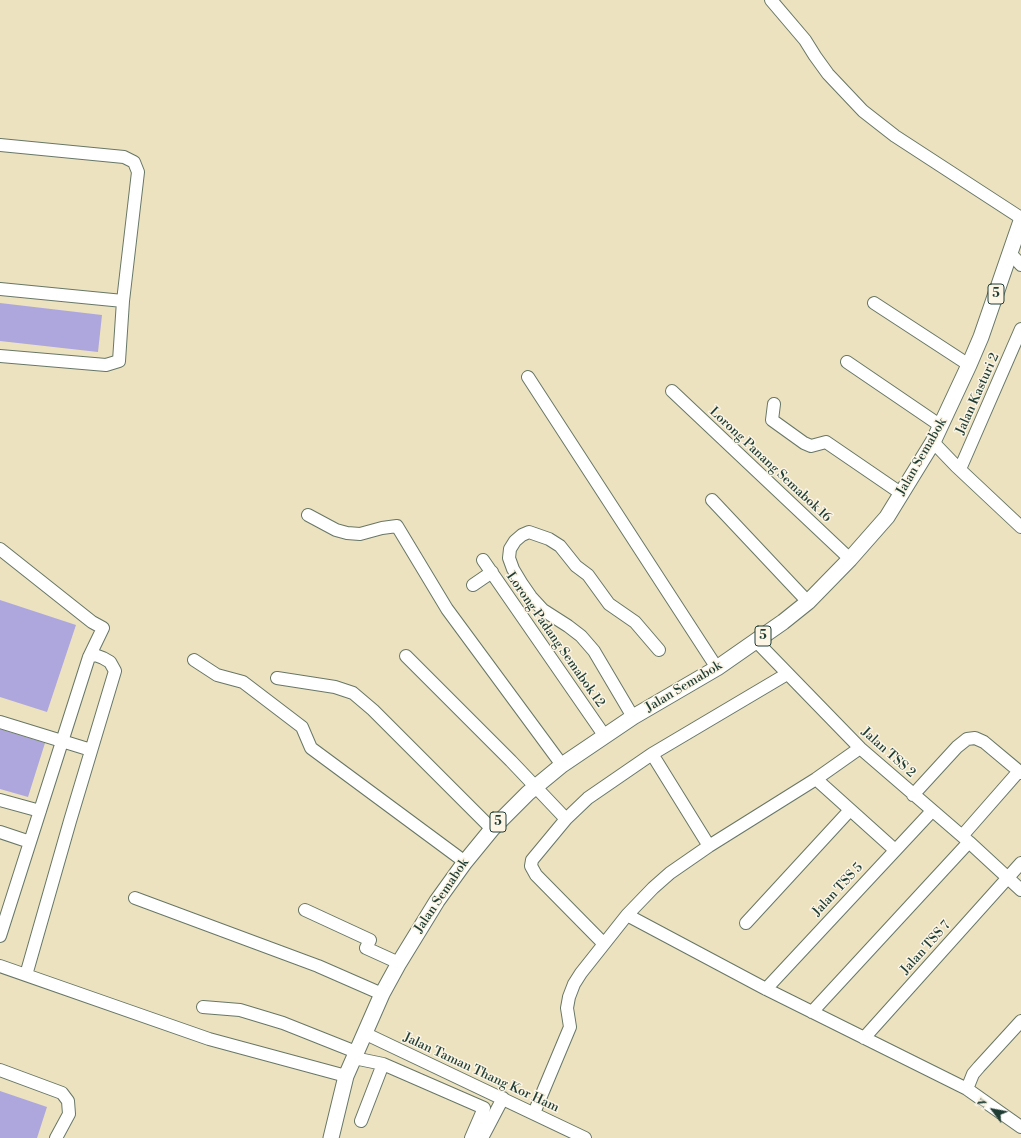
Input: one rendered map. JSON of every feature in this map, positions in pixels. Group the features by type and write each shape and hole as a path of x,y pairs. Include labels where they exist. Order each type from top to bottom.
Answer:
{"main road":[{"name":"Jalan Semabok","path":"332,1138 346,1076 382,994 437,901 465,862 492,829 535,786 562,765 604,735 717,668 808,602 850,559 886,517 902,494 933,442 969,365 981,337 1021,221"}],"street":[{"path":"771,0 805,40 828,74 863,111 895,136 1021,218"},
{"path":"0,145 124,157 134,162 138,172 123,301 119,361 106,365 0,356"},
{"path":"1010,253 1021,265"},
{"path":"0,289 123,301"},
{"path":"874,303 969,365"},
{"name":"Jalan Kasturi 2","path":"955,465 1021,330"},
{"path":"847,362 940,426"},
{"path":"528,377 717,668"},
{"name":"Lorong Panang Semabok 16","path":"672,391 850,559"},
{"path":"774,404 772,420 804,443 811,446 826,442 902,494"},
{"path":"933,442 955,465 1021,527"},
{"path":"712,500 808,602"},
{"path":"308,515 336,530 347,533 360,534 382,528 397,526 447,608 562,765"},
{"path":"634,717 594,651 581,636 543,610 522,584 513,569 509,558 510,549 515,541 522,535 529,532 549,539 560,546 576,566 588,575 609,604 635,622 658,650"},
{"path":"0,549 92,622 102,628 88,657 0,936"},
{"name":"Lorong Padang Semabok 12","path":"483,560 604,735"},
{"path":"473,585 492,572"},
{"name":"Jalan TSS 2","path":"756,641 860,748 966,839 1021,890"},
{"path":"26,975 116,671 110,662 103,658 95,655 88,657"},
{"path":"406,656 566,819"},
{"path":"194,660 217,675 243,682 302,727 311,748 465,862"},
{"path":"604,944 536,875 531,866 532,860 566,819 588,798 652,754 787,674"},
{"path":"277,678 335,687 352,693 373,710 492,829"},
{"path":"0,722 92,750"},
{"path":"812,1012 966,839 1020,772 984,742 975,738 968,739 957,748 913,795"},
{"path":"534,1113 570,1027 567,1008 574,984 627,915 670,873 709,846 816,779 860,748"},
{"path":"652,754 709,846"},
{"path":"816,779 895,850"},
{"path":"0,800 40,811"},
{"path":"746,923 850,810"},
{"name":"Jalan TSS 5","path":"766,989 932,811"},
{"path":"0,832 30,842"},
{"name":"Jalan TSS 7","path":"864,1038 1021,863"},
{"path":"135,898 318,966 382,994"},
{"path":"305,910 370,940 366,948 399,963"},
{"path":"627,915 766,989 967,1089 1021,1127"},
{"path":"0,966 209,1039 346,1076"},
{"path":"203,1007 240,1010 283,1023 355,1055 383,1064 484,1108 471,1138"},
{"path":"967,1089 973,1074 1021,1021"},
{"name":"Jalan Taman Thang Kor Ham","path":"364,1033 585,1138"},
{"path":"362,1121 383,1064"},
{"path":"0,1070 62,1093 68,1102 69,1114 56,1138"},
{"path":"482,1138 503,1098"}],"building":[{"path":"0,303 102,315 98,352 0,341"},
{"path":"0,600 76,625 47,712 0,697"},
{"path":"0,729 45,743 28,797 0,789"},
{"path":"0,1091 47,1107 37,1138 0,1138"}]}
